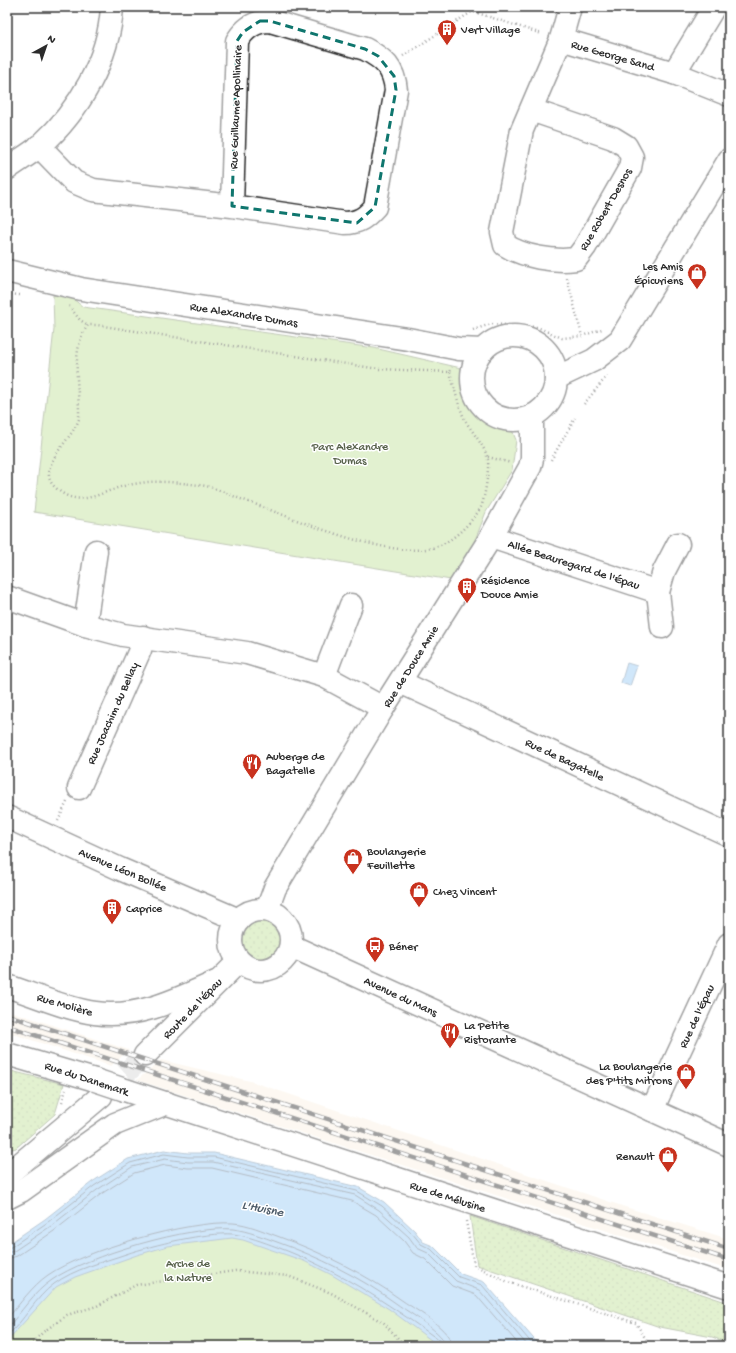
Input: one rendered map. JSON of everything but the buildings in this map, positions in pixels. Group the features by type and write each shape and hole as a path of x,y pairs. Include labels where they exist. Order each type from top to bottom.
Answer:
{"street":[{"path":"7,169 39,146 60,124 85,92 98,66 104,48 112,7"},
{"name":"Rue George Sand","path":"570,7 561,40 674,73 729,95"},
{"path":"674,73 714,7"},
{"name":"Rue Guillaume Apollinaire","path":"39,146 74,182 93,190 232,206 345,223 357,223 368,216 375,207 379,195 396,90 394,76 388,66 378,56 365,49 270,21 260,21 243,32 237,41 232,206"},
{"path":"561,40 522,130 502,232 505,245 517,253 563,261"},
{"name":"Rue Robert Desnos","path":"531,110 614,138 626,146 632,157 630,168 585,247 576,258 563,261"},
{"path":"556,378 594,360 620,340 729,160"},
{"name":"Rue Alexandre Dumas","path":"7,271 81,289 408,339 459,349 483,350"},
{"path":"508,336 522,337 536,342 547,352 554,364 556,378 553,394 544,408 532,416 518,420 504,419 491,413 480,403 474,390 472,376 476,362 483,350 494,341 508,336"},
{"name":"Rue de Douce Amie","path":"267,910 275,888 383,708 491,537 530,467 532,459 532,416"},
{"name":"Allée Beauregard de l'Épau","path":"491,537 658,592"},
{"path":"662,627 658,592 664,571 678,544"},
{"path":"85,625 96,550"},
{"path":"7,597 85,625 123,635 247,653 324,676 383,708"},
{"path":"324,676 351,605"},
{"name":"Rue Joachim du Bellay","path":"79,788 140,650 143,637"},
{"name":"Rue de Bagatelle","path":"400,682 729,835"},
{"name":"Avenue Léon Bollée","path":"7,817 239,920"},
{"path":"267,910 282,918 289,927 292,938 291,946 288,955 275,967 266,970 249,968 239,961 233,950 231,941 232,933 239,920 252,911 267,910"},
{"name":"Rue de l'Épau","path":"652,1110 729,944"},
{"name":"Avenue du Mans","path":"291,946 729,1145"},
{"name":"Route de l'Épau","path":"145,1055 216,982 239,961"},
{"name":"Rue Molière","path":"7,986 78,1009 111,1014 148,1009 172,1001 216,982"},
{"name":"Rue du Danemark","path":"7,1054 96,1093 125,1090 167,1103"},
{"path":"7,1175 96,1093"},
{"path":"7,1198 21,1191 115,1124 167,1103"},
{"name":"Rue de Mélusine","path":"167,1103 462,1201 729,1287"}],"path":[{"path":"459,7 561,40"},
{"path":"388,66 473,11 474,7"},
{"path":"563,261 582,336"},
{"path":"7,294 25,296"},
{"path":"65,302 80,320 88,326"},
{"path":"450,372 379,369 97,324 88,326 84,331 77,352 79,419 75,429 52,461 48,471 50,482 57,490 70,496 85,499 98,497 124,486 150,482 202,485 343,536 405,550 426,549 443,544 460,533 473,519 482,505 488,466 488,458 464,418 450,372 459,349"},
{"path":"50,837 73,789 79,788"},
{"path":"462,1201 474,1266 508,1282 636,1323 650,1346"},
{"path":"30,1346 43,1332 67,1314 97,1306 136,1285 235,1271 288,1276 331,1293 384,1324 406,1346"}],"highlighted area":[{"path":"260,21 270,21 365,49 378,56 394,76 396,90 375,207 357,223 232,206 237,41 243,32"}],"shaded area":[{"path":"7,1010 129,1050 111,1066 7,1032"},
{"path":"161,1060 250,1081 622,1206 729,1239 729,1270 137,1080"}],"green space":[{"name":"Parc Alexandre Dumas","path":"53,295 72,298 83,307 374,348 461,368 473,399 483,413 512,430 516,440 512,470 486,512 472,548 451,580 34,512 54,329"},
{"path":"262,921 275,927 281,940 275,953 262,959 249,953 243,940 249,927"},
{"path":"7,1070 64,1084 55,1114 16,1148 8,1150"},
{"name":"Arche de la Nature","path":"189,1193 497,1346 7,1346 7,1276"},
{"path":"470,1216 729,1303 729,1343 712,1337 660,1327 477,1265"}],"water":[{"path":"627,663 637,666 630,686 621,683"},
{"name":"L'Huisne","path":"164,1150 188,1153 214,1153 358,1187 384,1202 415,1231 423,1242 433,1246 461,1274 484,1282 540,1346 439,1346 389,1309 332,1275 304,1261 243,1240 232,1238 168,1246 137,1255 75,1277 56,1287 7,1341 7,1245 45,1219 92,1182 128,1159"}],"tunnel":[{"path":"101,1096 145,1055"}],"railway":[{"path":"7,1015 729,1249"},
{"path":"7,1026 729,1260"}],"place":[{"name":"Vert Village","path":"447,46"},
{"name":"Les Amis Épicuriens","path":"697,290"},
{"name":"Résidence Douce Amie","path":"467,604"},
{"name":"Auberge de Bagatelle","path":"252,780"},
{"name":"Boulangerie Feuillette","path":"353,875"},
{"name":"Chez Vincent","path":"419,908"},
{"name":"Caprice","path":"112,925"},
{"name":"Béner","path":"375,963"},
{"name":"La Petite Ristorante","path":"450,1049"},
{"name":"La Boulangerie des P'tits Mitrons","path":"686,1090"},
{"name":"Renault","path":"668,1173"}]}
